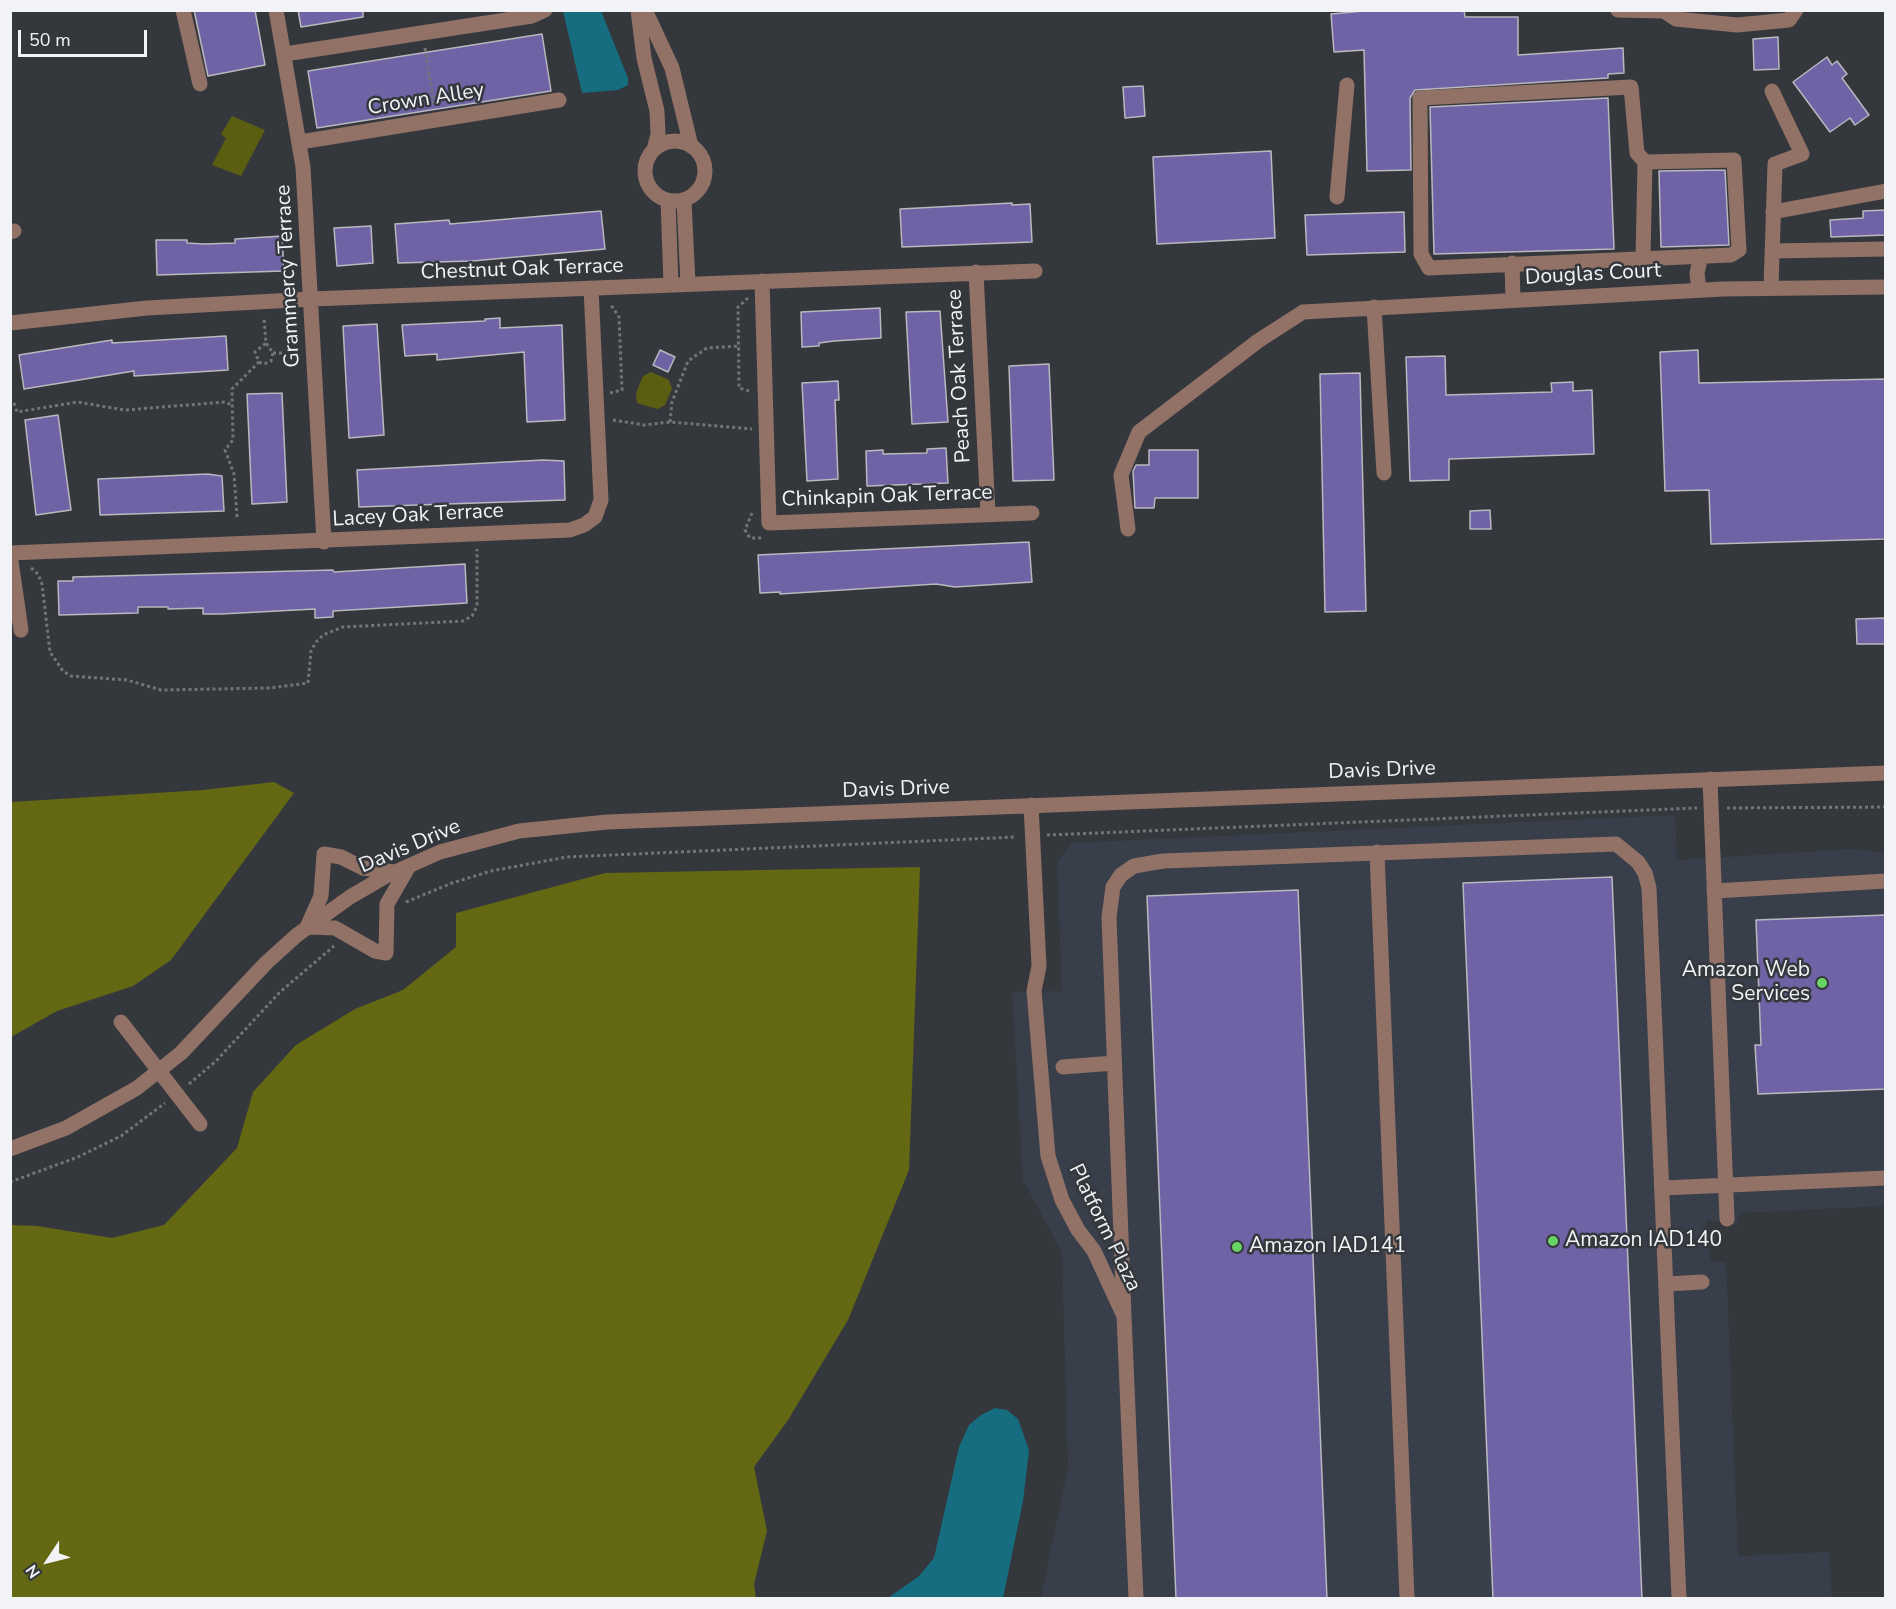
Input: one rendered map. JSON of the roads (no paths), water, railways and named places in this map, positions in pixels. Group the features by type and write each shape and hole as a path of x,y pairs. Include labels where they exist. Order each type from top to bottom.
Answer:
{"street":[{"path":"183,10 200,84"},
{"name":"Grammercy Terrace","path":"276,10 300,142 312,300 324,542"},
{"path":"285,54 532,16 545,10"},
{"path":"638,10 644,58 657,111 658,134 654,150 648,158 645,178 656,195 668,201 684,200 700,189 704,180 703,160 691,146 672,68 645,10"},
{"path":"1618,10 1664,11 1676,19 1737,25 1789,20 1796,10"},
{"path":"1337,196 1347,85"},
{"path":"1643,258 1645,162 1637,153 1631,87 1420,98 1421,254 1429,268 1731,255 1739,250 1734,160 1645,162"},
{"path":"1771,288 1775,164 1802,154 1772,91"},
{"name":"Crown Alley","path":"300,142 560,100"},
{"path":"654,150 672,141 691,146"},
{"path":"1773,212 1886,191"},
{"path":"684,200 688,284"},
{"path":"668,201 671,285"},
{"path":"1772,251 1886,249"},
{"path":"1699,290 1698,273 1701,256"},
{"path":"1512,263 1513,300"},
{"name":"Chestnut Oak Terrace","path":"10,323 147,308 1035,271"},
{"name":"Peach Oak Terrace","path":"976,272 987,514"},
{"name":"Chinkapin Oak Terrace","path":"762,281 769,523 1032,513"},
{"name":"Douglas Court","path":"1128,529 1121,475 1138,432 1258,340 1303,312 1699,290 1886,287"},
{"name":"Lacey Oak Terrace","path":"10,554 570,530 584,525 595,517 601,500 591,288"},
{"path":"1374,307 1384,473"},
{"path":"10,554 21,630"},
{"name":"Davis Drive","path":"10,1149 66,1128 137,1088 181,1053 267,962 307,928 350,897 402,869 481,839 564,825 1886,773"},
{"path":"1710,779 1713,808 1726,1219"},
{"name":"Platform Plaza","path":"1031,806 1039,966 1034,992 1048,1156 1062,1200 1078,1230 1094,1251 1124,1316 1136,1599"},
{"path":"1124,1316 1109,900 1113,887 1121,875 1134,866 1146,862 1601,842 1616,844 1638,862 1645,873 1649,888 1679,1599"},
{"path":"1377,852 1407,1599"},
{"path":"324,854 341,858 363,868 402,869 392,892 387,912 386,953 375,951 335,928 307,928 321,896 324,854"},
{"path":"1714,891 1886,881"},
{"path":"121,1022 200,1124"},
{"path":"1064,1067 1114,1063"},
{"path":"1663,1188 1886,1178"},
{"path":"1666,1284 1702,1282"}],"water":[{"path":"563,11 601,11 628,78 628,85 618,90 582,93"},
{"path":"995,1408 1007,1410 1018,1419 1029,1450 1023,1501 1003,1598 888,1598 919,1576 934,1558 959,1447 969,1425 981,1415"}],"place":[{"name":"Amazon Web Services","path":"1822,983"},
{"name":"Amazon IAD140","path":"1553,1241"},
{"name":"Amazon IAD141","path":"1237,1247"}]}
